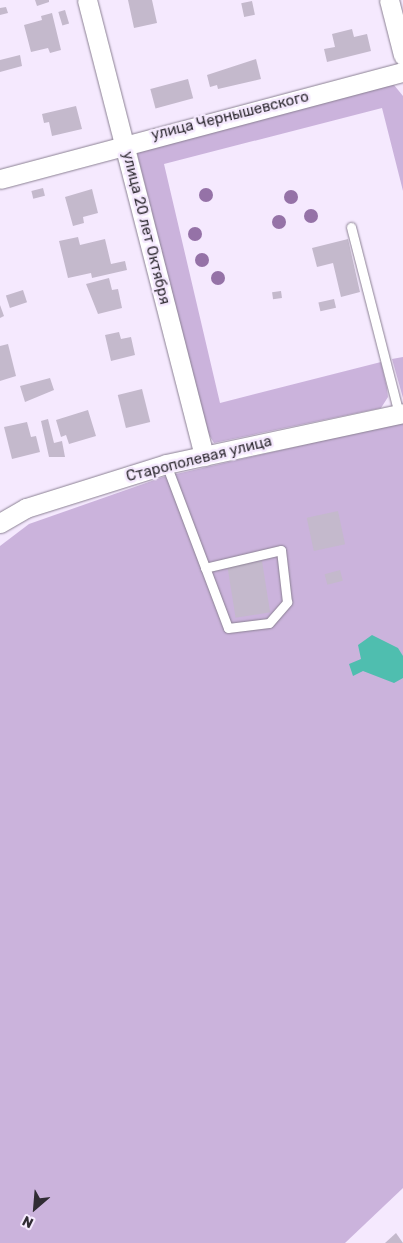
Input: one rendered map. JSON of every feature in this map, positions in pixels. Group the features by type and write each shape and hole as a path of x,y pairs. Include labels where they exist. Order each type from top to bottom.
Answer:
{"street":[{"name":"улица 20 лет Октября","path":"87,0 204,456"},
{"path":"389,0 403,55"},
{"name":"улица Чернышевского","path":"0,179 124,144 403,72"},
{"name":"Старополевая улица","path":"0,523 26,508 166,464 401,413"}],"lane":[{"path":"351,227 401,413"},
{"path":"166,464 228,628 269,623 287,602 281,550 206,568"}],"shaded area":[{"path":"386,83 394,85 403,96 403,191 382,108 164,164 220,403 381,362 387,388 388,397 381,408 214,443 207,432 137,153"},
{"path":"403,357 403,398 392,359"},
{"path":"403,422 403,1188 345,1243 0,1243 0,546 29,524 163,477"},
{"path":"372,635 398,648 403,656 403,678 394,683 363,671 353,676 349,664 361,659 358,645"}],"building":[{"path":"35,0 49,0 49,2 37,6"},
{"path":"128,0 152,0 157,23 134,28"},
{"path":"252,1 255,15 244,17 241,3"},
{"path":"6,7 8,13 0,15 0,8"},
{"path":"65,10 69,23 62,25 58,12"},
{"path":"52,13 61,50 50,53 48,48 31,52 24,25 42,20 41,16"},
{"path":"352,29 354,37 367,34 371,51 327,62 324,49 335,47 332,34"},
{"path":"20,55 22,66 0,72 0,60"},
{"path":"256,59 261,79 218,89 217,85 210,87 207,75"},
{"path":"188,79 193,98 156,108 150,89"},
{"path":"76,106 82,129 52,136 49,122 44,123 42,114"},
{"path":"43,188 45,196 33,199 31,191"},
{"path":"92,189 98,213 83,217 84,223 73,226 65,197"},
{"path":"78,237 80,245 105,239 111,264 125,261 127,270 92,278 91,273 68,278 59,241"},
{"path":"348,239 360,292 341,297 333,263 317,267 312,248"},
{"path":"109,278 112,290 118,289 122,308 98,314 86,284"},
{"path":"23,290 27,302 10,308 6,296"},
{"path":"281,291 282,298 273,299 272,292"},
{"path":"334,299 336,308 320,311 318,303"},
{"path":"0,305 4,316 0,318"},
{"path":"119,332 121,339 131,337 135,355 111,361 105,335"},
{"path":"8,344 16,376 0,381 0,346"},
{"path":"50,378 54,390 25,402 20,386"},
{"path":"142,389 150,422 126,428 118,395"},
{"path":"88,410 96,436 69,444 66,435 61,437 56,420"},
{"path":"48,419 54,443 62,441 65,457 49,457 41,421"},
{"path":"27,422 31,437 36,436 40,452 12,459 4,427"},
{"path":"338,511 345,544 314,551 307,518"},
{"path":"262,561 270,612 236,618 227,566"},
{"path":"340,570 343,581 327,585 325,574"},
{"path":"396,1233 403,1243 385,1243"}]}
